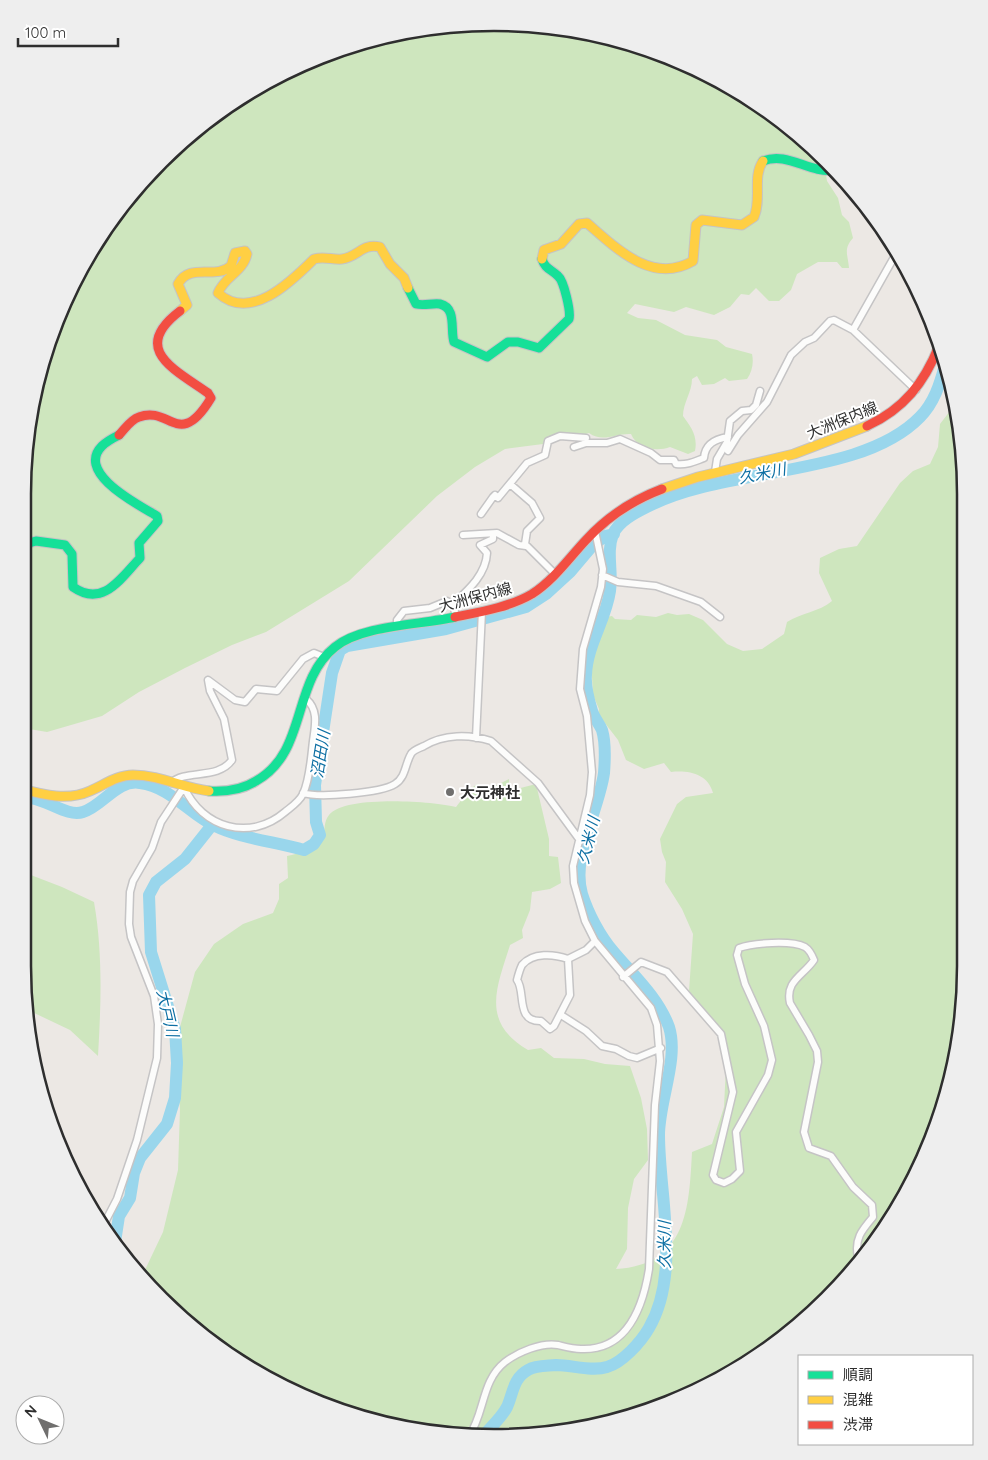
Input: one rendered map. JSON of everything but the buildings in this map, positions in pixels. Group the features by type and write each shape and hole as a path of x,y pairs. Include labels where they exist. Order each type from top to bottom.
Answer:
{"street":[{"path":"31,542 39,540 66,543 71,548 73,555 73,587 79,592 103,594 109,591 140,558 139,543 158,521 157,516 111,486 99,471 96,461 97,454 101,447 120,434 140,416 148,415 176,424 184,424 194,419 211,398 208,393 171,368 158,354 156,346 157,335 163,326 187,305 178,284 183,276 196,271 226,270 233,263 235,253 245,251 247,254 246,263 222,283 218,292 226,300 245,303 277,293 314,259 320,257 343,259 364,248 375,245 384,251 390,264 404,278 416,304 420,306 442,304 447,307 452,315 452,337 454,342 487,357 492,356 504,342 510,341 539,348 569,319 571,313 560,277 545,267 542,259 544,250 561,244 579,224 587,223 624,255 639,262 670,269 687,266 693,261 696,225 702,220 721,221 734,225 745,224 754,216 759,199 758,174 762,162 770,157 788,159 819,172 825,171"},
{"path":"853,330 893,259"},
{"path":"728,451 738,435 768,402 782,368 797,348 814,338 830,321 834,320 853,330 916,390"},
{"name":"大洲保内線","path":"31,791 55,797 70,796 85,793 117,778 130,775 144,776 184,787 223,792 240,789 266,776 286,755 312,681 324,657 336,645 397,627 482,613 535,592 556,575 610,518 650,493 691,477 779,458 873,425 890,415 916,390 925,377 935,355"},
{"path":"715,472 716,459 726,446 730,421 742,411 751,410 756,405 760,391"},
{"path":"481,514 494,495 498,498 527,464 545,455 548,440 560,436 586,438"},
{"path":"574,447 586,443 607,443 620,439 651,453 660,460 674,460 676,464 684,466 696,463 704,458 705,450 717,438 728,437"},
{"path":"510,484 532,503 540,518 527,531 524,538 526,546 556,575"},
{"path":"474,1428 479,1420 489,1381 504,1363 534,1348 548,1345 581,1350 596,1349 610,1344 628,1328 638,1311 645,1292 649,1269 655,1105 661,1048 657,1025 651,1008 595,941 585,921 574,883 573,866 590,795 592,772 587,716 580,689 583,649 602,575 600,549 595,532"},
{"path":"453,606 484,569 487,553 480,545 493,539 493,534"},
{"path":"463,535 498,534 519,545 526,546"},
{"path":"602,575 618,582 656,586 701,602 720,617"},
{"path":"397,627 397,620 404,610 430,608 447,601 453,606 456,617"},
{"path":"476,738 482,613"},
{"path":"171,783 177,778 202,776 226,766 232,760 224,719 210,691 208,680 235,700 245,702 256,689 277,691 303,658 314,653 324,657"},
{"path":"107,1219 117,1198 136,1140 157,1058 158,1024 154,996 131,937 129,924 130,892 133,881 152,848 161,822 184,787 196,806 212,820 224,826 240,828 265,826 306,794 316,722 312,704 306,699"},
{"path":"306,794 368,792 394,785 404,772 412,752 435,739 455,736 476,738 491,741 538,784 579,839"},
{"path":"568,959 570,995 561,1015 554,1026 550,1028 541,1021 535,1021 529,1017 520,1000 517,980 522,965 532,958 545,954 568,959 586,950 595,941"},
{"path":"625,976 642,962 647,962 667,972 721,1034 734,1092 713,1175 716,1180 724,1183 732,1179 740,1171 736,1132 768,1075 772,1060 764,1026 745,984 737,955 739,948 748,945 793,944 805,947 812,954 814,960 789,988 788,995 790,1003 817,1051 818,1062 804,1132 810,1148 831,1156 853,1188 872,1205 873,1218 862,1230 857,1240 858,1252"},
{"path":"561,1015 586,1031 602,1046 616,1049 629,1056 637,1058 661,1048"}],"green space":[{"path":"464,32 524,32 554,35 614,47 671,66 699,79 751,109 776,127 826,172 827,181 838,198 842,215 849,222 853,238 847,249 849,268 842,268 837,262 818,262 797,274 791,290 779,301 769,301 756,288 749,295 741,294 730,307 714,315 686,307 674,312 635,304 627,313 638,318 656,320 685,335 717,340 726,347 752,354 752,367 747,379 729,381 725,378 714,384 702,385 697,376 692,379 683,416 695,436 695,451 688,454 670,447 648,448 638,443 631,434 599,437 589,433 559,435 548,439 543,444 505,449 475,467 437,496 349,581 266,632 232,645 185,668 139,692 102,716 47,732 31,729 31,494 35,434 47,374 66,317 79,289 109,237 146,189 167,167 189,146 237,109 289,79 317,66 374,47 434,35"},
{"path":"949,412 956,464 957,494 956,996 948,1056 941,1086 922,1143 895,1197 861,1248 842,1271 799,1314 751,1351 725,1367 671,1394 643,1404 614,1413 554,1425 494,1429 464,1428 404,1420 374,1413 317,1394 289,1381 237,1351 212,1333 189,1314 145,1270 163,1232 178,1170 180,1109 177,1038 195,972 214,944 243,924 273,913 279,899 279,884 288,878 287,856 307,851 316,845 323,834 329,815 338,809 352,804 390,801 429,803 456,807 469,790 477,784 487,790 509,779 509,791 536,784 549,839 549,856 558,857 561,883 550,889 532,892 530,910 522,930 523,938 510,945 497,989 496,1003 498,1016 503,1028 513,1039 528,1050 541,1048 554,1058 584,1059 605,1064 630,1066 641,1098 647,1129 648,1160 634,1179 628,1208 627,1249 616,1269 640,1265 657,1257 670,1245 680,1230 685,1213 689,1193 692,1152 712,1144 724,1107 726,1066 717,1034 689,991 693,934 682,909 665,882 666,862 660,839 677,804 686,797 713,793 707,781 697,775 671,772 664,763 644,769 626,760 618,740 598,714 599,709 593,695 591,659 594,645 605,626 606,617 612,616 615,619 631,620 637,615 656,617 668,613 677,615 689,614 703,620 727,644 743,651 762,649 784,634 787,622 827,605 832,601 819,573 820,558 839,549 857,546 900,483 913,471 930,464 938,447 940,424"},
{"path":"31,875 94,902 100,960 98,1056 70,1030 34,1013 31,966"}],"waterway":[{"name":"久米川","path":"489,1429 505,1411 519,1377 531,1368 556,1365 588,1369 601,1368 613,1365 625,1357 649,1328 659,1306 664,1283 666,1233 659,1135 672,1053 669,1027 652,996 608,945 599,931 582,894 580,880 583,849 604,773 605,752 603,735 592,711 586,679 590,653 608,602 611,577 610,548 613,534 623,521 647,507 679,494 714,484 828,461 863,451 895,437 925,412 933,399 942,377"},
{"name":"沼田川","path":"31,798 62,810 76,813 90,809 124,785 140,783 170,795 215,826 246,837 304,850 314,844 320,835 316,822 315,785 332,673 340,650 347,646 446,629 526,607 546,594 570,572 592,546 605,536 614,534"},
{"name":"大戸川","path":"116,1233 119,1216 130,1198 134,1173 140,1158 167,1124 175,1098 177,1063 175,1029 151,952 149,895 156,882 185,859 212,825"}],"traffic: fast":[{"path":"763,161 781,159 824,170"},
{"path":"408,288 416,304 440,304 449,310 454,342 487,357 508,342 518,342 539,348 569,319 569,310 563,284 542,259"},
{"path":"31,542 36,541 65,545 72,554 73,587 84,593 93,594 111,588 140,558 139,543 158,521 157,516 113,487 103,477 97,467 96,456 102,446 119,435"},
{"path":"209,791 228,791 245,786 256,781 273,768 284,753 292,735 311,679 321,662 335,647 360,634 455,617"}],"traffic: slow":[{"path":"542,259 544,250 561,244 579,224 587,223 622,252 649,266 663,269 678,267 693,261 696,225 702,220 742,225 754,217 757,203 758,174 763,161"},
{"path":"180,311 187,305 178,284 183,277 196,272 218,272 225,270 231,266 235,253 245,251 247,254 242,265 224,283 218,293 230,301 243,303 256,301 282,288 314,259 347,258 374,246 380,247 390,264 404,278 408,288"},
{"path":"662,489 698,477 794,454 867,426"},
{"path":"31,791 47,795 73,796 90,791 116,778 127,775 153,777 209,791"}],"traffic: jam":[{"path":"119,435 133,420 150,415 159,416 175,423 191,422 200,414 211,398 208,393 171,367 162,357 158,347 158,336 165,324 180,311"},
{"path":"867,426 892,412 911,394 927,372 935,355"},
{"path":"455,617 505,606 532,594 554,576 603,524 641,498 662,489"}],"place":[{"name":"大元神社","path":"450,792"}]}
